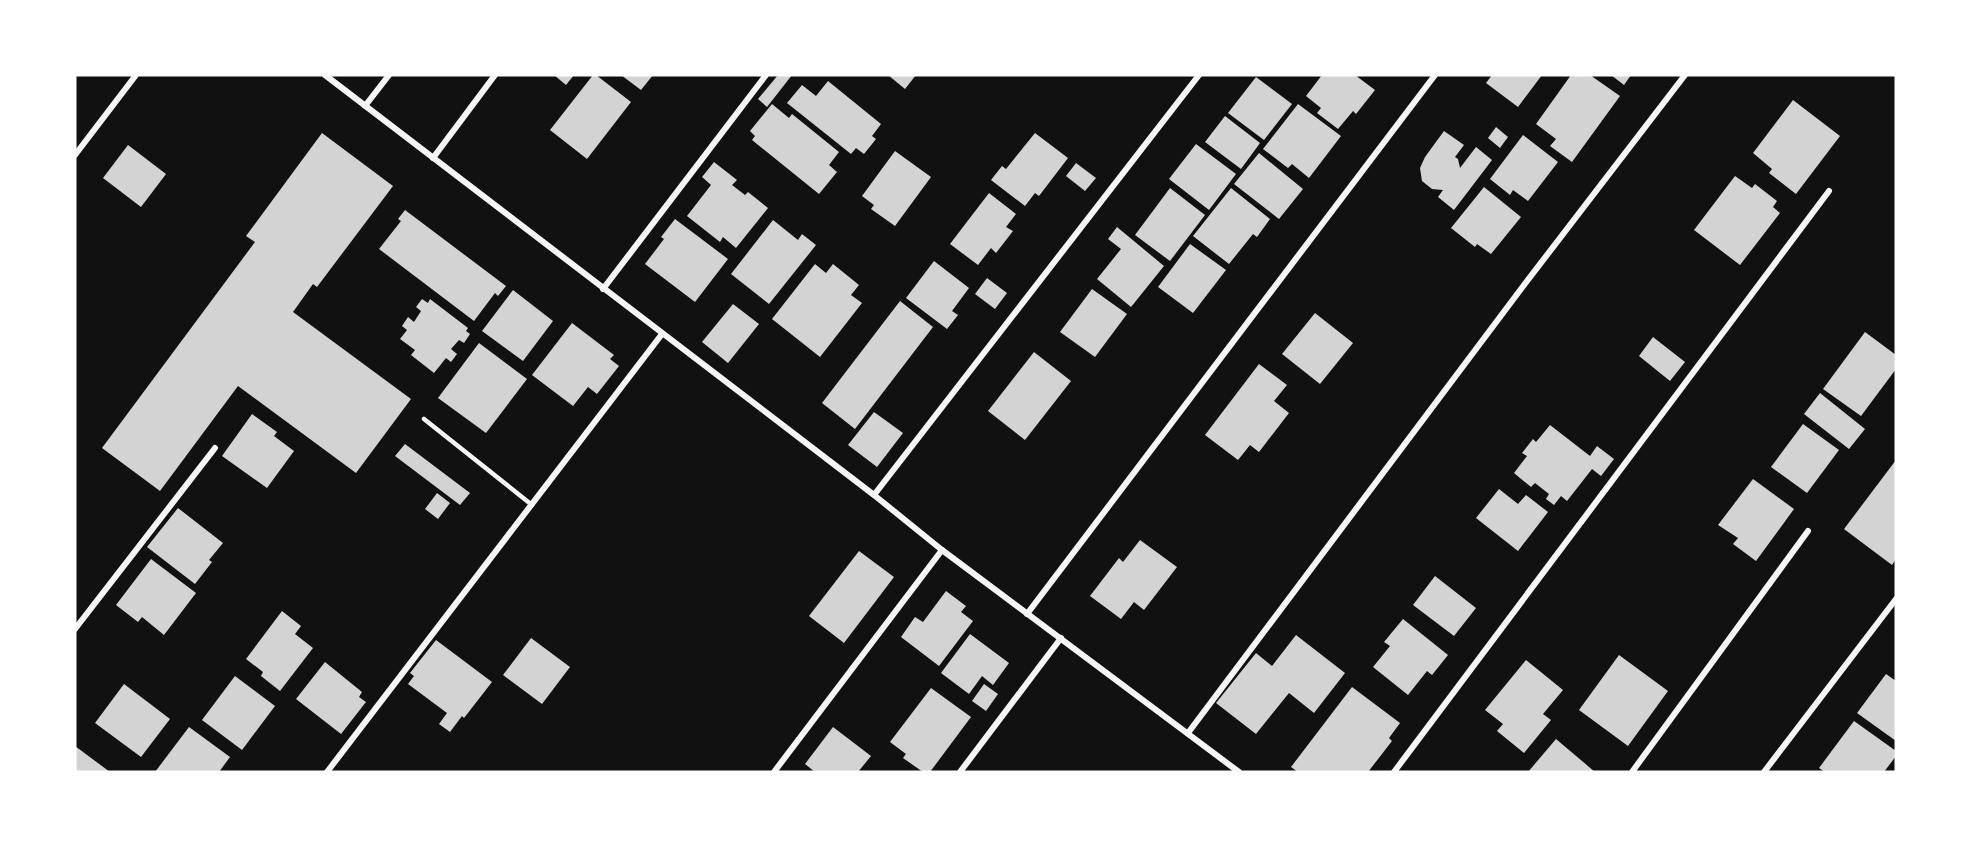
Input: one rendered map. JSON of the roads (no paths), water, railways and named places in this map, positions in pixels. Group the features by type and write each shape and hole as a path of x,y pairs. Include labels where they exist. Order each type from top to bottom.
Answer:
{"street":[{"path":"75,155 136,75"},
{"path":"325,75 874,495 942,550 1239,772"},
{"path":"365,106 389,75"},
{"path":"433,158 495,75"},
{"path":"603,289 766,75"},
{"path":"874,495 1199,75"},
{"path":"1027,614 1436,75"},
{"path":"1188,733 1524,285 1685,75"},
{"path":"1394,772 1829,191"},
{"path":"327,772 662,334"},
{"path":"75,628 215,448"},
{"path":"1632,772 1808,531"},
{"path":"774,772 942,550"},
{"path":"1764,772 1896,598"},
{"path":"960,772 1061,638"}],"lane":[{"path":"424,419 531,505"}]}
